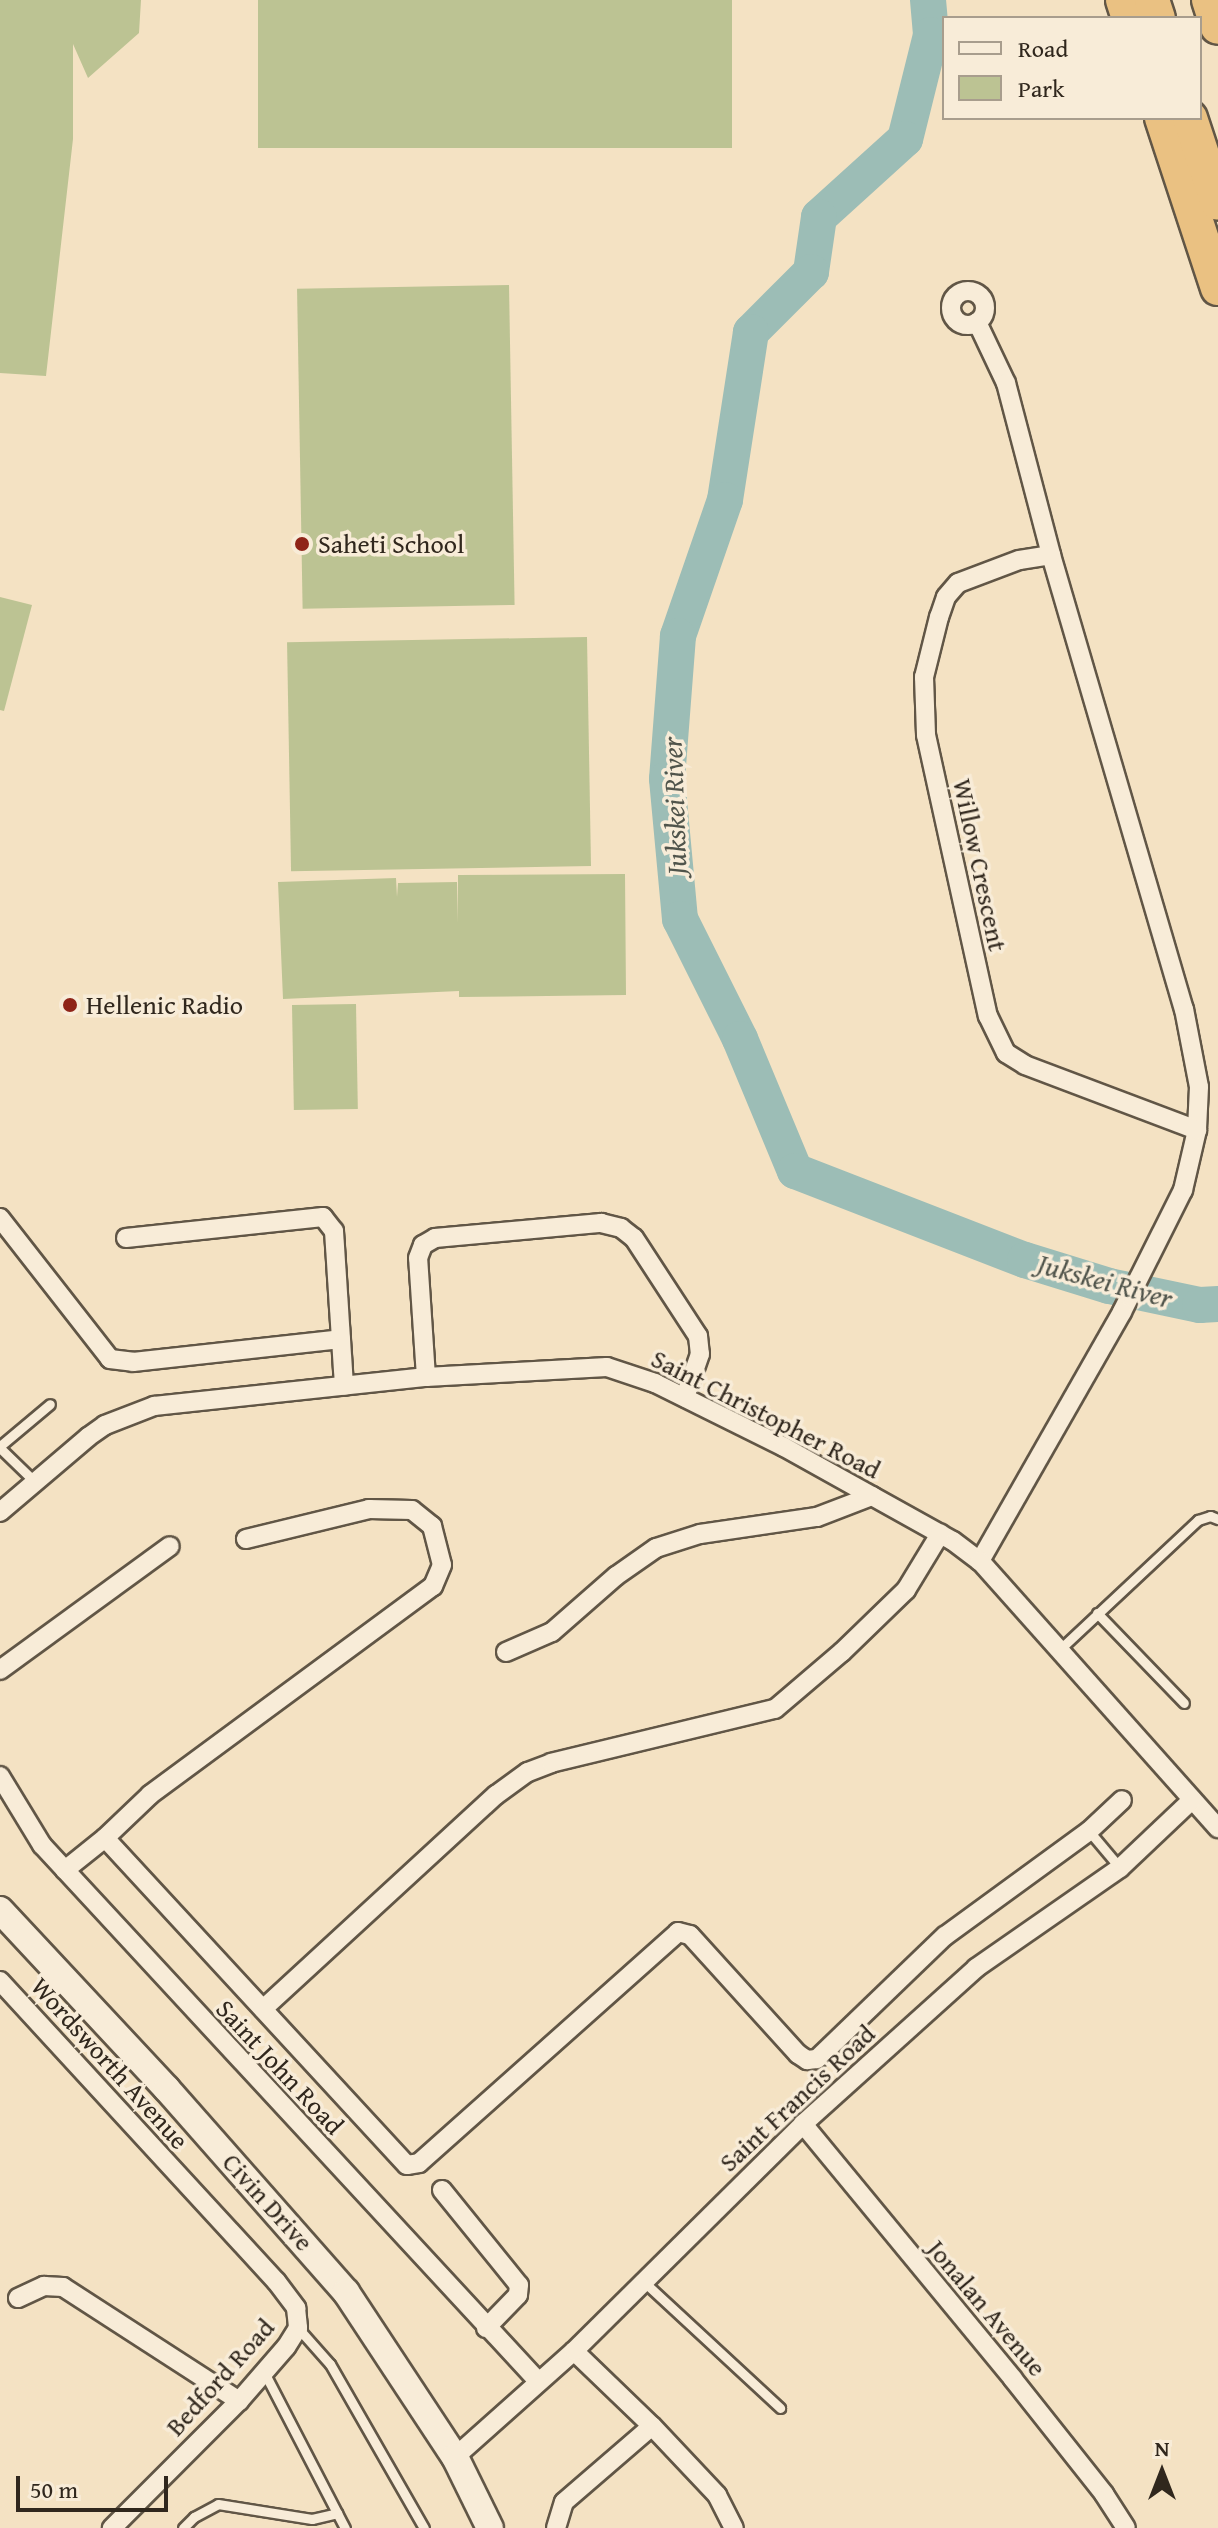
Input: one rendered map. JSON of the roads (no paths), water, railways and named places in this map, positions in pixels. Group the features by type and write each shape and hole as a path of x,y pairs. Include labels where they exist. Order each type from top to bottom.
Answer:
{"highway":[{"path":"1209,0 1218,27"},
{"path":"1163,120 1218,288"},
{"path":"1191,120 1218,203"}],"main road":[{"name":"Civin Drive","path":"0,1910 315,2255 372,2327 455,2457 490,2528"}],"street":[{"path":"977,322 1006,383 1051,555 1184,1009 1199,1087 1197,1130 1183,1190 1122,1312 980,1561"},
{"name":"Willow Crescent","path":"1051,555 1019,560 958,583 946,597 924,677 926,735 988,1016 1006,1053 1076,1086 1197,1130"},
{"path":"126,1238 323,1217 334,1231 344,1386"},
{"path":"0,1218 110,1359 133,1362 341,1339"},
{"path":"426,1377 418,1258 423,1245 435,1238 601,1223 621,1228 634,1238 698,1336 700,1354 685,1397"},
{"name":"Saint Christopher Road","path":"0,1512 97,1431 137,1411 426,1377 607,1367 685,1397 872,1496 940,1534 980,1561 1218,1828"},
{"path":"506,1652 552,1632 616,1576 656,1548 700,1534 817,1517 872,1496"},
{"path":"65,1870 105,1838 150,1795 433,1586 442,1565 432,1526 412,1510 369,1509 246,1539"},
{"path":"263,2009 496,1795 528,1772 551,1763 775,1709 842,1652 906,1590 940,1534"},
{"path":"0,1670 170,1546"},
{"name":"Saint John Road","path":"0,1776 42,1845 538,2381"},
{"path":"105,1838 411,2166 419,2163 674,1933 690,1935 798,2054 813,2060 822,2056 945,1936 1089,1831 1122,1800"},
{"name":"Saint Francis Road","path":"455,2457 574,2351 803,2124 976,1968 1120,1868 1192,1800"},
{"name":"Wordsworth Avenue","path":"0,1981 291,2298 298,2328"},
{"name":"Jonalan Avenue","path":"803,2124 1023,2391 1126,2528"},
{"path":"442,2190 519,2285 518,2295 486,2328"},
{"path":"18,2298 44,2286 63,2287 239,2401"},
{"name":"Bedford Road","path":"112,2528 239,2401 298,2328"},
{"path":"574,2351 612,2385 717,2495 734,2528"},
{"path":"556,2528 558,2515 570,2495 652,2426"}],"lane":[{"path":"34,1481 0,1447 50,1404"},
{"path":"1058,1651 1198,1520 1210,1516 1218,1519"},
{"path":"1097,1613 1184,1703"},
{"path":"1089,1831 1120,1868"},
{"path":"643,2281 780,2408"},
{"path":"298,2328 330,2364 424,2528"},
{"path":"264,2372 345,2528"},
{"path":"183,2528 218,2504 231,2503 312,2519 337,2513"}],"waterway":[{"name":"Jukskei River","path":"928,0 931,35 905,139 819,217 811,272 751,332 725,500 678,636 667,779 680,919 740,1039 795,1171 1025,1260 1109,1286 1200,1305 1218,1304"}],"place":[{"name":"Saheti School","path":"302,544"},
{"name":"Hellenic Radio","path":"70,1005"}]}
